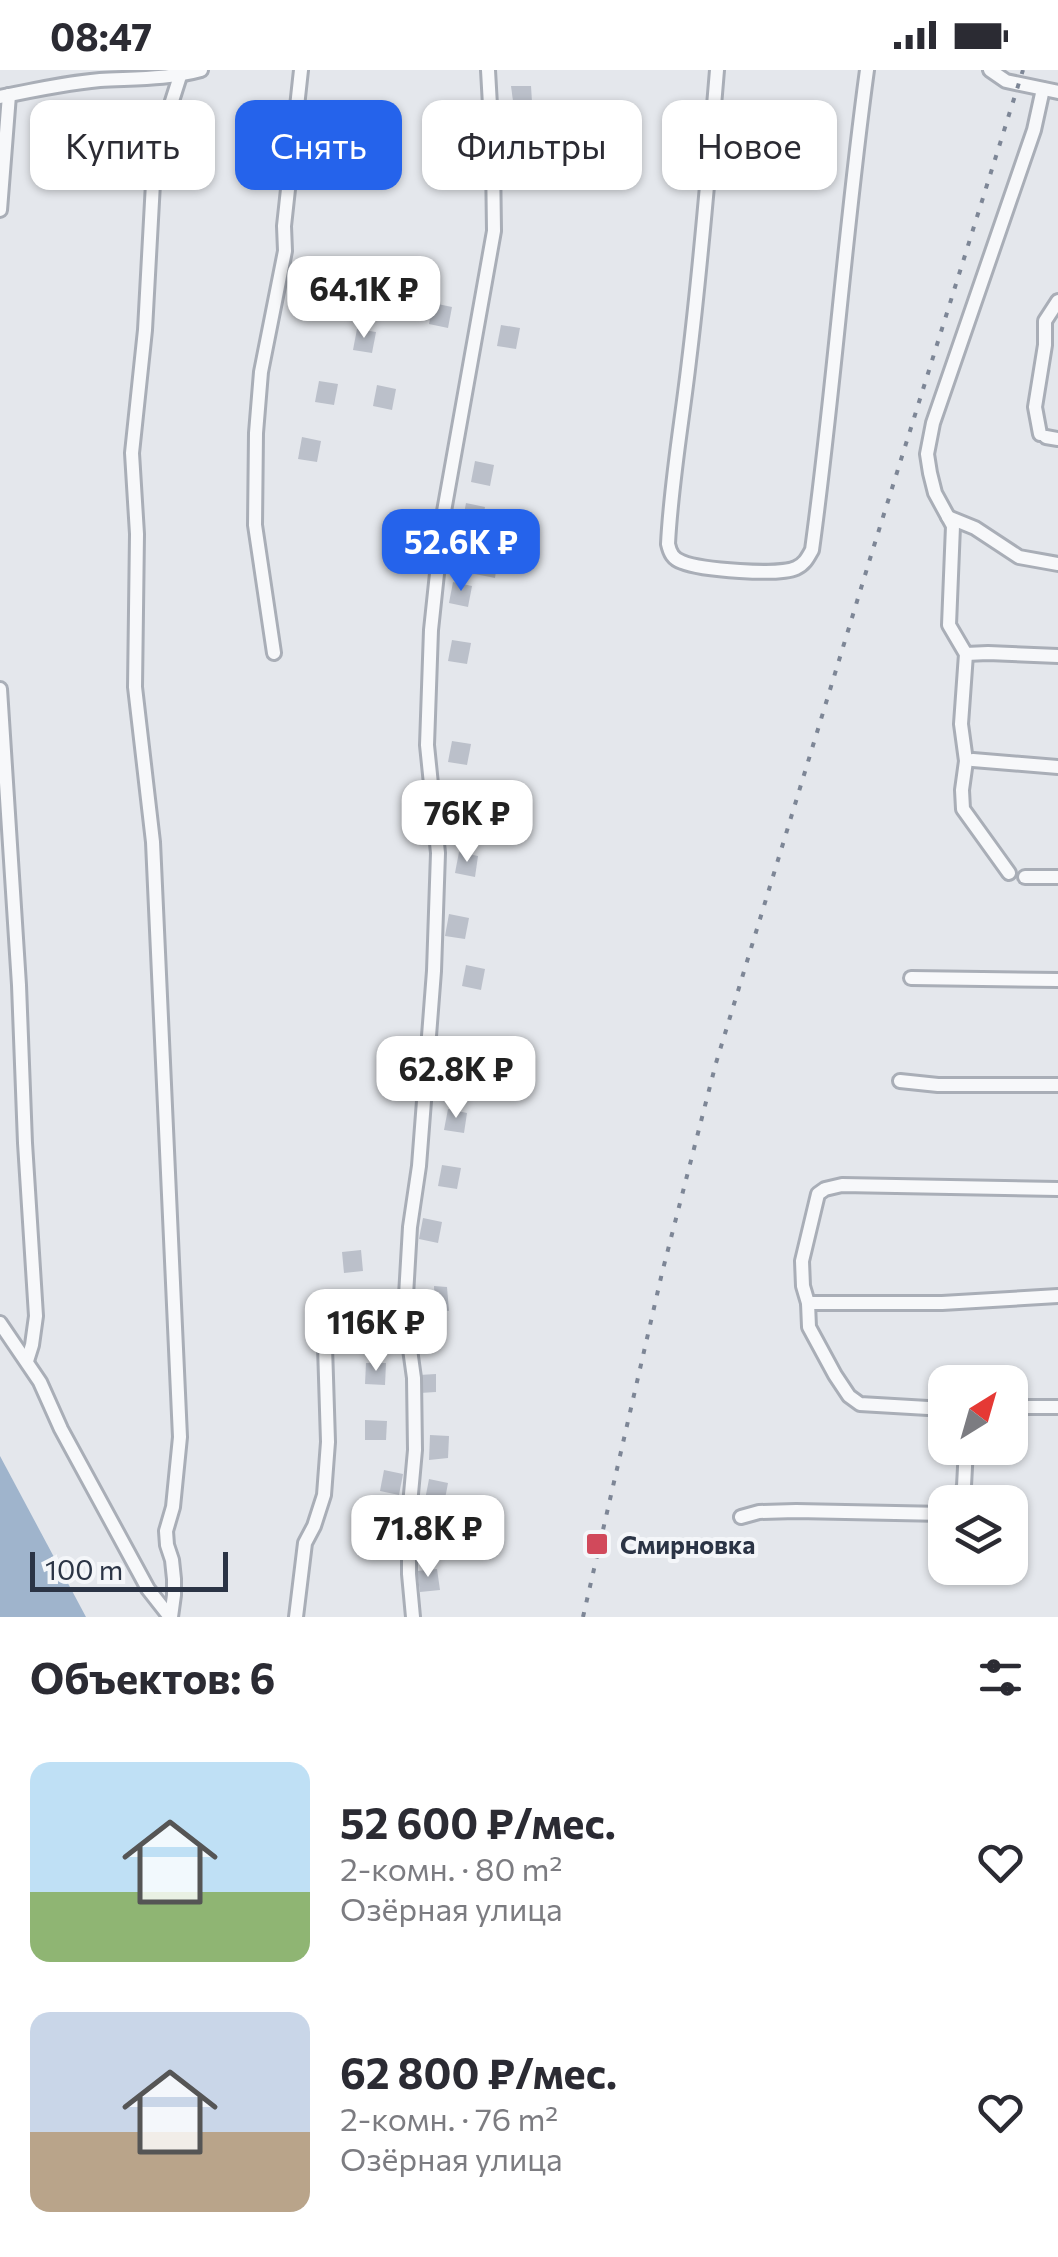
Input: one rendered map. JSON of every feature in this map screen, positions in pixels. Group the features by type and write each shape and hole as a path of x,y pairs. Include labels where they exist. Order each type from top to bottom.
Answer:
{"street":[{"path":"0,210 4,96 96,80 180,76 201,70"},
{"path":"274,653 255,525 256,433 261,372 285,250 284,226 301,70"},
{"path":"413,1617 409,1535 414,1378 406,1314 435,953 438,853 427,745 431,630 443,517 494,230 488,70"},
{"path":"717,70 708,188 668,544 670,552 683,563 765,573 794,570 812,550 867,70"},
{"path":"990,70 1006,81 1058,92"},
{"path":"0,1323 40,1382 124,1547 148,1589 170,1617 174,1578 166,1532 180,1437 154,860 135,687 137,534 132,452 146,330 152,184 158,144 180,76"},
{"path":"1009,873 964,808 966,761 961,724 966,654 949,625 953,526 935,493 927,454 933,423 1034,130 1043,89"},
{"path":"1048,437 1035,407 1052,338 1045,322 1058,300"},
{"path":"948,517 975,528 1019,557 1058,564"},
{"path":"966,654 1058,656"},
{"path":"0,689 36,1316 27,1362"},
{"path":"973,760 1058,767"},
{"path":"1025,877 1058,876"},
{"path":"911,978 1058,980"},
{"path":"900,1081 938,1085 1058,1085"},
{"path":"928,1408 860,1404 850,1396 818,1348 809,1327 802,1261 818,1194 842,1185 1058,1189"},
{"path":"808,1302 942,1303 1058,1296"},
{"path":"296,1617 305,1543 324,1495 328,1442 326,1346 330,1333 335,1324 346,1320 406,1314"},
{"path":"1028,1408 1058,1407"},
{"path":"741,1517 796,1510 928,1514"}],"water":[{"path":"0,1456 86,1617 0,1617"}],"building":[{"path":"511,86 531,86 532,100 513,100"},
{"path":"363,280 382,283 378,304 359,301"},
{"path":"433,303 452,307 448,328 429,324"},
{"path":"501,325 520,328 516,349 497,346"},
{"path":"357,329 376,332 372,353 353,350"},
{"path":"319,381 338,384 334,405 315,402"},
{"path":"377,385 396,389 392,410 373,406"},
{"path":"302,437 321,441 317,462 298,459"},
{"path":"475,461 494,465 490,486 471,482"},
{"path":"466,503 485,507 481,528 462,524"},
{"path":"479,553 498,557 495,578 475,574"},
{"path":"453,582 472,586 468,607 449,603"},
{"path":"452,640 471,643 467,664 448,661"},
{"path":"452,741 471,744 467,765 448,762"},
{"path":"452,791 471,795 468,816 448,812"},
{"path":"459,852 478,856 475,877 455,873"},
{"path":"449,914 469,918 465,939 445,936"},
{"path":"466,965 485,969 481,990 462,986"},
{"path":"448,1109 467,1113 464,1133 444,1130"},
{"path":"442,1165 461,1168 457,1189 438,1186"},
{"path":"423,1218 442,1222 438,1243 419,1239"},
{"path":"361,1250 363,1271 344,1273 342,1252"},
{"path":"434,1286 447,1287 449,1311 435,1309"},
{"path":"366,1363 386,1363 385,1385 365,1384"},
{"path":"436,1374 436,1392 420,1393 419,1375"},
{"path":"365,1420 387,1421 386,1440 365,1440"},
{"path":"430,1435 449,1436 448,1458 429,1460"},
{"path":"384,1470 403,1474 399,1495 380,1491"},
{"path":"429,1479 448,1483 444,1504 425,1500"},
{"path":"369,1504 388,1508 384,1529 365,1525"},
{"path":"436,1527 438,1548 418,1549 416,1528"},
{"path":"368,1530 381,1530 383,1555 371,1557"},
{"path":"437,1569 440,1590 420,1592 417,1571"}],"railway":[{"path":"583,1617 662,1273 716,1063 1023,70"}],"place":[{"name":"Смирновка","path":"597,1544"}]}
